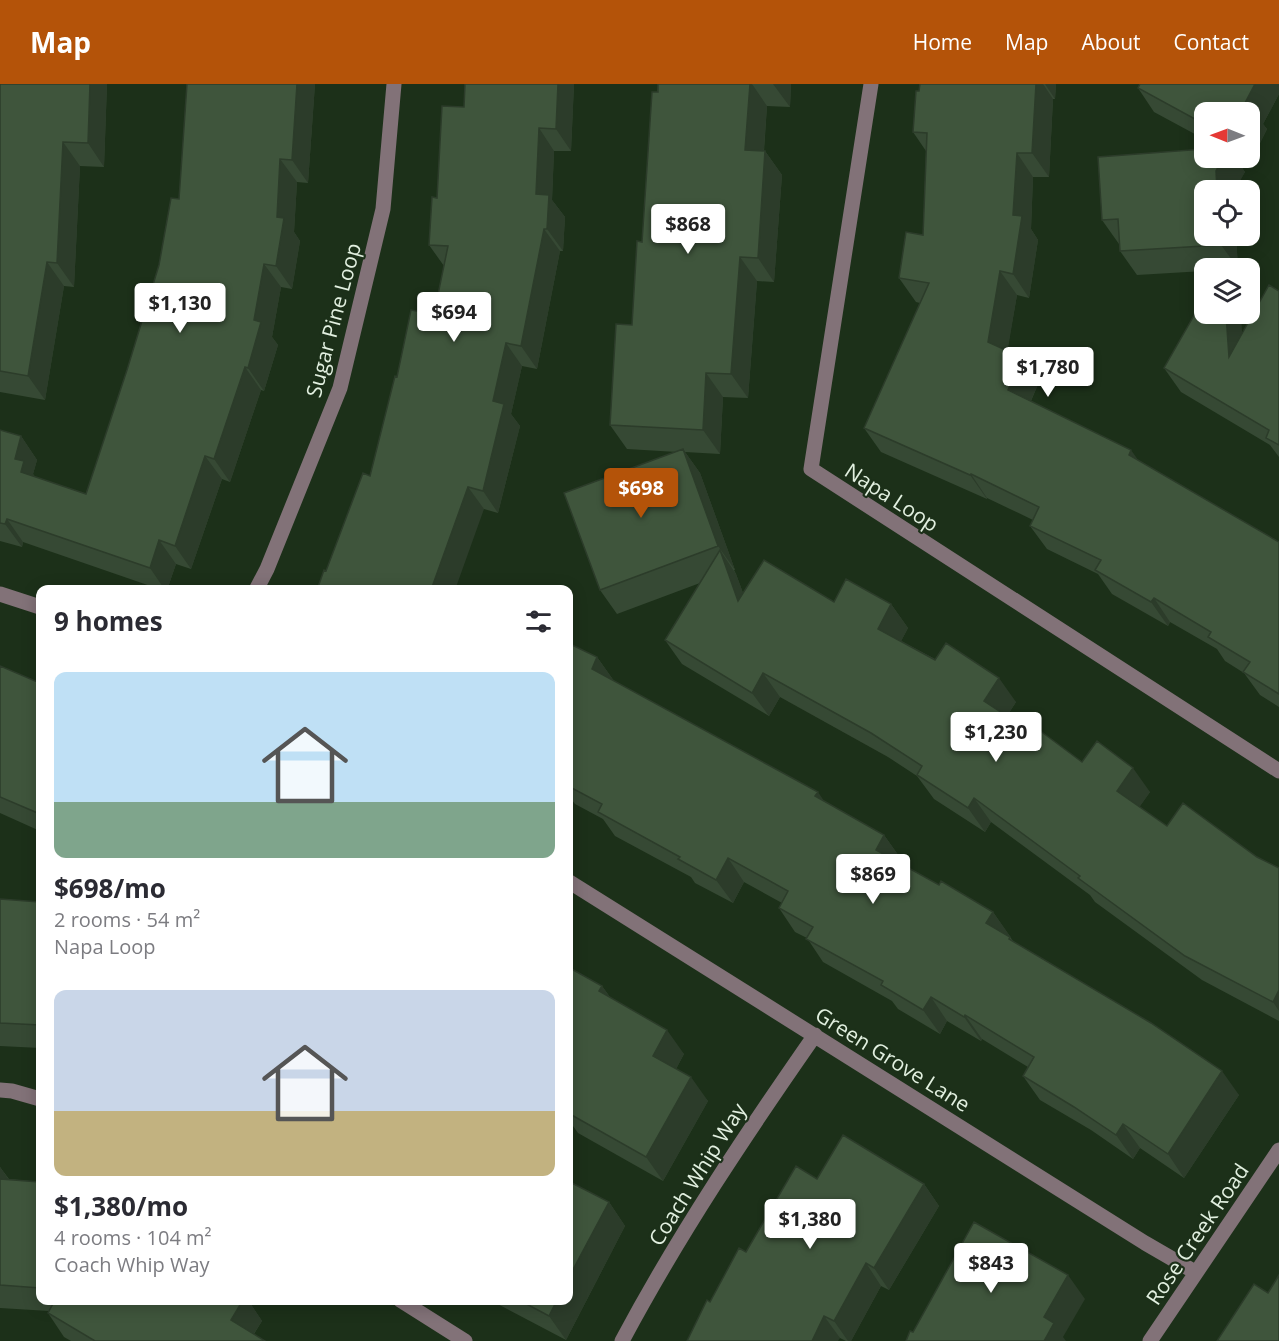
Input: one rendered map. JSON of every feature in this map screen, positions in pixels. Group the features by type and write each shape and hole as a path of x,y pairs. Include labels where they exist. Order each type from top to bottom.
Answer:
{"street":[{"name":"Sugar Pine Loop","path":"259,585 340,388 383,209 394,84"},
{"name":"Napa Loop","path":"871,84 811,470 1279,771"},
{"path":"0,594 36,606"},
{"name":"Green Grove Lane","path":"573,884 1145,1243 1195,1272"},
{"name":"Coach Whip Way","path":"622,1341 652,1285 742,1141 815,1035"},
{"path":"0,1090 36,1098"},
{"name":"Rose Creek Road","path":"1150,1341 1279,1149"},
{"path":"408,1305 465,1341"}],"building":[{"path":"0,84 90,84 88,143 63,142 57,263 47,262 28,376 0,371"},
{"path":"187,84 297,84 292,160 280,159 277,217 284,218 276,266 264,264 254,320 261,322 248,368 245,367 214,459 205,456 175,546 159,540 150,568 7,519 5,524 0,523 0,430 21,436 15,459 24,461 21,472 86,494 159,265 171,198 179,199"},
{"path":"465,84 558,84 556,129 539,128 536,194 549,195 547,229 544,229 521,346 506,343 493,401 504,404 483,491 468,487 433,585 319,585 363,473 370,476 395,376 397,377 411,310 434,314 448,246 429,245 432,197 437,198 442,106 464,107"},
{"path":"658,84 750,84 745,150 765,151 758,258 740,257 731,374 706,373 703,430 610,425 616,324 632,325 637,241 642,242 652,92 658,92"},
{"path":"920,84 1036,84 1032,153 1017,153 1013,215 1022,216 1013,274 1000,271 988,342 1023,358 1008,390 1131,450 1129,455 1279,542 1279,694 1243,672 1250,662 1208,637 1211,632 1154,598 1151,602 1095,570 1101,560 1030,526 1039,507 971,474 864,428 929,283 899,278 906,232 923,235 927,133 913,132 916,91 919,91"},
{"path":"1140,84 1255,84 1246,102 1194,102 1194,119 1138,88"},
{"path":"1194,150 1194,168 1218,168 1216,180 1194,180 1194,246 1204,246 1120,251 1118,219 1102,220 1098,157"},
{"path":"1269,285 1279,291 1279,445 1266,438 1269,430 1164,368 1194,316 1194,324 1227,324 1229,357 1247,324 1260,324 1260,301"},
{"path":"683,449 718,546 600,590 564,493"},
{"path":"720,550 738,601 764,560 834,602 846,579 891,604 878,629 935,660 946,643 999,678 984,701 1036,735 1039,730 1082,762 1097,741 1133,768 1117,791 1167,826 1183,803 1257,857 1279,868 1279,990 1273,1002 1185,956 974,798 968,808 917,775 922,766 871,733 763,673 752,693 665,640"},
{"path":"573,645 597,657 592,669 818,792 815,796 884,835 876,850 939,885 941,881 993,912 986,923 1010,937 1009,939 1151,1023 1222,1071 1168,1154 1123,1124 1116,1135 1023,1076 1034,1057 931,997 923,1010 881,985 883,981 806,939 813,927 779,908 788,891 728,858 716,880 678,859 680,857 598,812 602,804 573,789"},
{"path":"0,666 36,681 36,812 0,797"},
{"path":"0,899 36,902 36,1025 0,1023"},
{"path":"573,970 602,986 599,991 667,1030 653,1056 691,1077 646,1157 573,1116"},
{"path":"843,1135 924,1184 874,1268 866,1263 834,1321 824,1316 812,1341 687,1341 707,1300 710,1302 739,1248 746,1252 796,1166 817,1179"},
{"path":"0,1179 36,1182 36,1288 0,1285"},
{"path":"573,1184 609,1202 573,1270"},
{"path":"974,1222 1068,1275 1044,1317 1054,1323 1044,1341 906,1341"},
{"path":"1279,1275 1279,1341 1217,1341 1254,1284 1268,1293"},
{"path":"52,1305 240,1305 231,1320 265,1341 95,1341 48,1313"},
{"path":"528,1305 554,1305 549,1316"}]}
